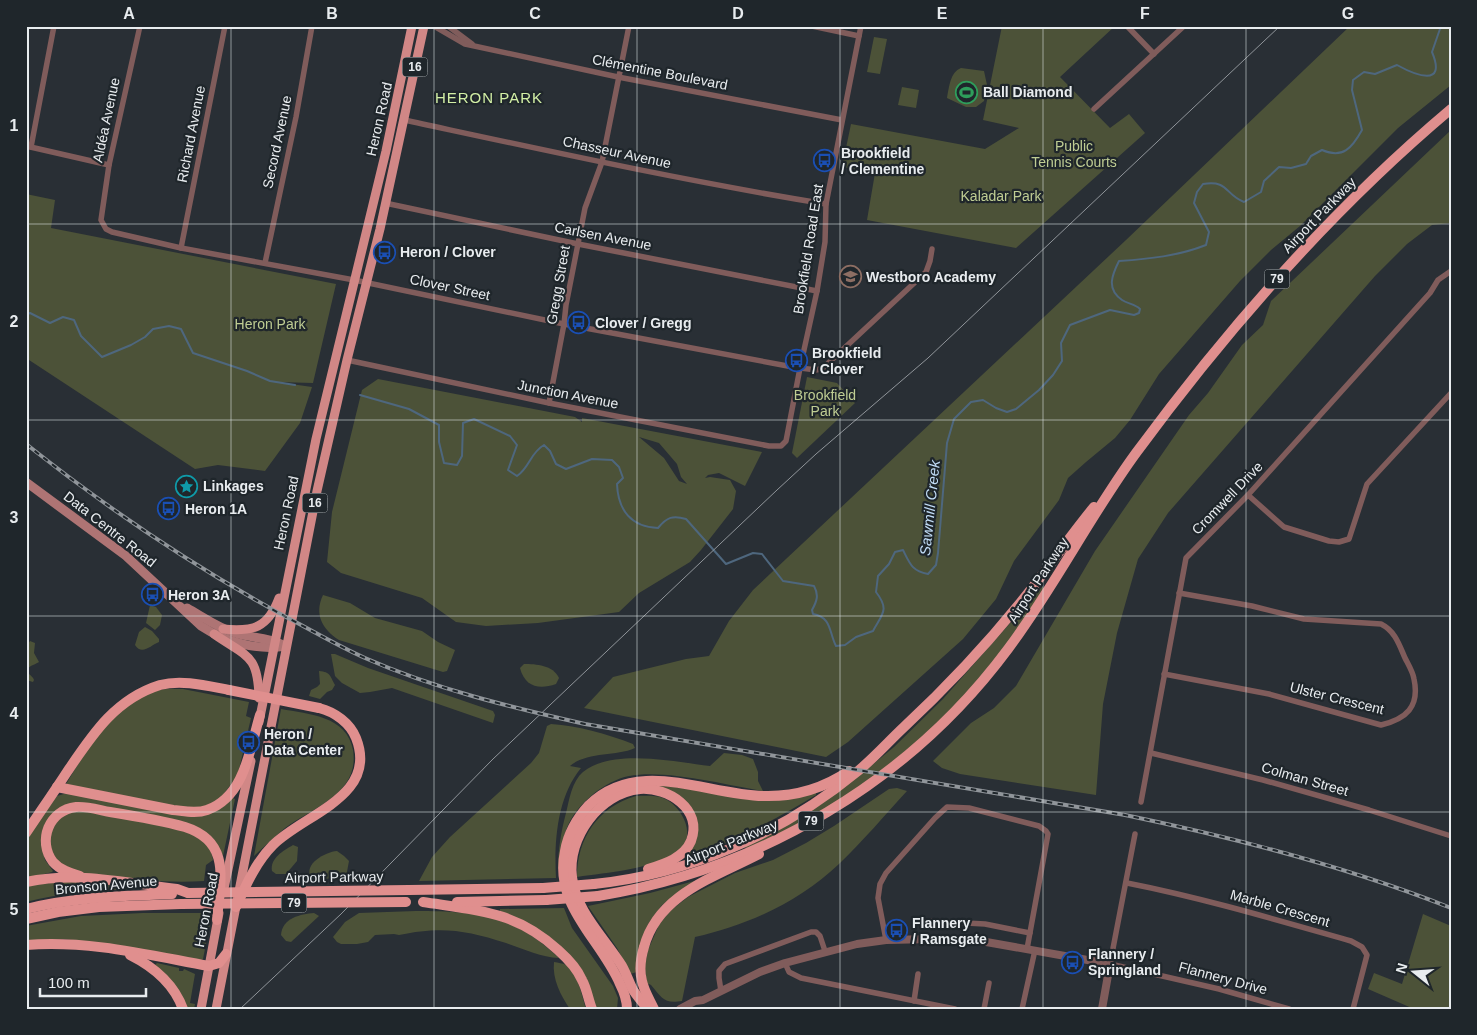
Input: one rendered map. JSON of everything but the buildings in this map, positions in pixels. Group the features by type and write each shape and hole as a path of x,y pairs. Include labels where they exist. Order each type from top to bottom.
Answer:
{"highway":[{"name":"Airport Parkway","path":"188,893 543,888 594,884 632,879 708,857 753,838 791,818 862,768 940,694 983,648 1126,468 1200,369 1286,268 1347,204 1451,109"},
{"name":"Airport Parkway","path":"181,904 546,900 598,896 655,884 722,863 786,835 868,786 950,718 987,677 1017,637 1126,468"},
{"path":"26,832 94,732 115,709 129,699 161,685 172,683 195,684 327,710 340,718 355,735 360,758 358,774 351,787 341,798 290,831 273,845 256,866 236,907"},
{"path":"57,787 173,810 191,812 207,810 223,802 232,794 236,787 246,762 260,715"},
{"path":"627,1009 626,998 614,970 571,906 563,878 563,861 569,838 576,822 590,804 617,786 650,781 673,782 755,796 792,794 834,780 877,752"},
{"path":"594,884 657,866 681,855 687,849 692,836 693,820 688,809 677,798 663,792 639,789 625,793 608,801 589,820 578,838 573,853 572,877 580,905 622,965 635,992 647,1009"},
{"path":"647,1009 640,967 642,951 648,933 662,911 689,890 799,832 836,806"},
{"path":"80,876 57,866 50,857 46,846 48,827 62,811 81,807 185,827 197,831 206,838 214,847 219,857 221,876 217,920"},
{"path":"26,882 56,877 80,876 177,889 188,893"},
{"name":"Bronson Avenue","path":"26,909 92,898 188,893"},
{"path":"423,902 501,915 531,929 557,949 578,972 592,1009"},
{"name":"Bronson Avenue","path":"26,919 58,912 99,907 181,904"},
{"path":"26,945 73,944 116,948 209,966 219,963 226,954"},
{"path":"116,948 158,972 174,990 183,1009"}],"main road":[{"name":"Heron Road","path":"201,1009 217,920 316,439 393,118 412,26"},
{"name":"Heron Road","path":"216,1009 316,500 347,360 385,204 424,26"},
{"name":"Data Centre Road","path":"26,482 126,556 201,626 214,634 242,643 274,644"},
{"path":"224,629 249,630 264,623 276,606 288,572"},
{"name":"Data Centre Road","path":"174,600 224,629 286,646"},
{"path":"214,634 246,655 254,664 258,675 260,715"}],"street":[{"path":"54,26 28,146 109,165"},
{"name":"Aldéa Avenue","path":"101,220 109,165 140,26"},
{"name":"Richard Avenue","path":"181,248 225,26"},
{"name":"Secord Avenue","path":"264,263 296,117 312,26"},
{"name":"Clémentine Boulevard","path":"434,26 460,42 618,77 842,120"},
{"name":"Clémentine Boulevard","path":"448,26 474,45"},
{"name":"Gregg Street","path":"549,403 585,208 602,162 629,26"},
{"path":"812,26 859,36"},
{"name":"Brookfield Road East","path":"783,445 786,441 817,290 825,242 826,204 861,26"},
{"path":"1127,26 1154,54"},
{"path":"1094,110 1184,26"},
{"name":"Chasseur Avenue","path":"404,120 602,162 748,191 826,204"},
{"name":"Carlsen Avenue","path":"385,204 578,244 817,290"},
{"name":"Clover Street","path":"101,220 106,228 112,232 181,248 354,280 564,324 800,368 823,368 926,272 932,249"},
{"name":"Cromwell Drive","path":"1141,802 1186,558 1248,495 1430,293 1438,280 1451,270"},
{"name":"Junction Avenue","path":"347,360 549,403 769,446 783,445"},
{"path":"1248,495 1284,527 1329,541 1340,542 1349,539 1367,484 1451,393"},
{"name":"Ulster Crescent","path":"1164,674 1269,694 1381,725 1397,721 1409,710 1416,693 1414,677 1396,637 1389,628 1381,624 1304,620 1252,606 1180,593"},
{"name":"Colman Street","path":"1151,754 1263,780 1369,810 1451,836"},
{"path":"886,940 878,898 880,884 886,872 947,807 969,808 1039,826 1048,834 1048,841 1030,933 1031,950 1022,1009"},
{"path":"1102,1009 1135,834"},
{"name":"Marble Crescent","path":"1127,883 1170,891 1256,914 1351,941 1362,947 1367,955 1353,1009"},
{"path":"929,921 985,924 1030,933"},
{"path":"721,991 718,978 719,971 724,964 766,948 811,932 816,932 820,936 826,951"},
{"name":"Flannery Drive","path":"680,1009 760,972 826,951 886,940 933,939 975,940 1110,964 1219,989 1289,1009"},
{"path":"785,963 790,972 801,978 955,1009"},
{"path":"914,1001 918,974"},
{"path":"984,1009 989,983"},
{"name":"Flannery Drive","path":"696,1009 703,1000"}],"green space":[{"name":"Kaladar Park","path":"1002,26 1115,26 1060,77 1110,128 1129,114 1145,133 1016,248 867,220 875,173 842,167 851,124 985,149 1019,128 983,120"},
{"path":"1350,26 1451,26 1451,85 1398,128 1300,226 1271,250 1240,281 1159,374 1130,420 1115,438 1068,478 1059,500 1014,561 996,599 963,639 848,742 826,757 584,708 613,677 686,659 709,656 729,621 753,590 1126,240"},
{"path":"874,37 887,39 880,74 867,72"},
{"name":"Ball Diamond","path":"961,68 984,71 987,85 984,101 976,107 966,107 947,98 952,77"},
{"path":"902,87 919,90 916,108 898,105"},
{"path":"1451,130 1451,223 1432,225 1407,244 1375,276 1168,513 1138,559 1117,633 1103,704 1096,795 960,774 942,768 933,761 971,723 994,708 1016,686 1095,551 1189,415 1208,393 1242,345 1263,325 1271,301"},
{"name":"Heron Park","path":"26,194 55,200 51,228 336,284 313,383 277,382 312,387 300,423 265,471 218,465 195,469 26,358"},
{"name":"Brookfield Park","path":"807,377 837,383 855,403 797,458 792,453"},
{"path":"378,379 575,417 582,422 582,418 762,452 745,486 719,473 708,475 705,478 730,480 736,491 733,509 690,562 639,593 619,612 538,623 486,626 456,622 422,598 341,573 327,562 332,512 362,390","holes":["639,437 659,443 677,464 681,477 687,484 679,481 664,458"]},
{"path":"1042,587 1044,588 998,657 980,679 919,740 875,776 828,807 747,849 745,847 860,775 894,747 943,699"},
{"path":"323,595 350,603 375,618 422,631 438,642 455,650 447,671 443,672 339,640 328,631 321,620 319,608"},
{"path":"150,605 156,607 162,615 160,625 155,630 146,623"},
{"path":"145,627 152,631 159,639 159,642 147,649 141,650 135,645 139,632"},
{"path":"30,641 35,643 34,653 39,662 30,666 27,670 34,679 33,682 26,680 26,647"},
{"path":"331,654 493,711 495,715 493,723 392,688 360,693 342,683 335,676"},
{"path":"524,664 539,665 553,670 559,678 556,684 538,687 529,683 520,668"},
{"path":"319,671 328,673 335,685 332,690 320,699 309,696 311,690 320,684"},
{"path":"183,689 249,702 246,716 251,718 237,778 220,799 203,807 181,808 65,786 93,742 116,715 129,704 144,695 160,690"},
{"path":"281,709 315,715 335,723 349,739 353,750 353,765 349,777 342,788 321,805 285,828 254,856"},
{"path":"551,724 603,734 633,744 635,748 585,758 570,766 581,768 567,792 562,806 557,835 556,878 419,881 432,857 450,837 531,763 539,753 547,726"},
{"path":"724,753 742,755 753,759 758,772 758,781 763,791 678,776 644,774 620,779 594,794 573,816 564,836 558,870 560,841 570,797 576,780 583,772 611,760 627,758 710,766"},
{"path":"648,783 702,791 816,793 816,795 752,830 719,846 685,859 691,810"},
{"path":"897,788 907,791 824,878 790,901 753,919 695,937 682,1001 667,1001 651,985 647,985 644,961 659,925 670,911 688,897 735,873 773,860 806,843 889,789"},
{"path":"67,793 179,815 233,798 235,799 223,856 218,846 206,833 62,807 42,848 45,860 53,871 26,879 26,839 57,796"},
{"path":"636,796 660,797 677,808 686,823 686,840 683,847 665,859 641,867 577,877 581,849 592,826 611,808"},
{"path":"76,811 88,811 187,831 197,836 208,846 213,860 206,865 204,881 129,879 85,873 66,868 54,856 50,840 52,831 61,817"},
{"path":"293,845 298,847 297,861 286,874 276,874 272,871 273,862 281,852"},
{"path":"337,851 349,861 346,877 342,879 311,878 310,868 316,860 321,856"},
{"path":"74,880 128,886 128,889 64,894 26,902 26,886"},
{"path":"698,880 662,905 648,924 637,972 630,974 617,948 588,906 650,893"},
{"path":"564,908 572,928 613,986 618,998 617,1009 595,1009 581,969 500,912 500,909"},
{"path":"455,912 494,919 529,934 559,958 539,954 466,932 441,930 399,935 375,935 368,942 357,944 341,944 333,937 345,922 359,913"},
{"path":"143,913 212,913 203,959 64,939 26,942 26,926 81,916"},
{"path":"314,913 319,916 291,942 286,941 281,935 282,929 288,921 304,914"},
{"path":"1423,914 1451,926 1451,1009 1414,1009 1368,989 1374,973 1402,984"},
{"path":"554,962 566,965 574,973 586,1009 570,1009 563,999 554,975"},
{"path":"157,963 179,968 179,971 184,969 195,974 190,1003 195,1004 194,1009 185,1009 155,965"}],"waterway":[{"name":"Sawmill Creek","path":"360,395 409,409 439,425 439,442 444,463 457,465 462,456 463,423 474,419 510,436 517,445 508,470 517,476 539,448 544,445 550,451 556,464 566,469 592,459 612,460 619,467 623,478 617,484 620,502 623,509 633,520 649,527 658,528 664,521 670,518 686,519 726,564 753,553 762,554 783,581 814,586 817,595 812,610 813,614 824,618 827,622 836,646 845,645 856,637 873,631 882,616 883,603 876,592 878,576 889,564 895,552 903,550 912,566 923,573 928,574 936,565 947,443 954,419 971,402 983,400 1007,412 1016,409 1039,390 1053,375 1062,361 1061,343 1070,325 1110,310 1134,315 1139,313 1140,309 1122,300 1114,291 1112,287 1114,271 1119,261 1185,252 1206,245 1209,232 1194,203 1197,192 1203,184 1218,184 1244,202 1261,192 1264,181 1279,167 1291,168 1306,164 1311,156 1322,150 1336,153 1350,147 1362,130 1352,90 1353,80 1364,72 1375,74 1397,65 1420,75 1432,75 1435,71 1436,63 1432,52 1441,26"},
{"name":"Sawmill Creek","path":"26,315 30,313 50,323 63,317 74,320 81,336 102,357 131,345 145,337 153,329 169,326 181,329 193,353 247,371 270,381 295,385"}],"tram line":[{"path":"240,1009 341,914 493,759 777,490 928,358 1280,26"}],"railway":[{"path":"26,444 89,492 153,537 220,579 355,653 418,679 501,704 585,724 1125,815 1167,824 1249,843 1331,866 1451,908"}],"place":[{"name":"Ball Diamond","path":"967,92"},
{"name":"Brookfield / Clementine","path":"825,161"},
{"name":"Heron / Clover","path":"384,252"},
{"name":"Westboro Academy","path":"850,277"},
{"name":"Clover / Gregg","path":"579,323"},
{"name":"Brookfield / Clover","path":"796,361"},
{"name":"Linkages","path":"187,486"},
{"name":"Heron 1A","path":"169,509"},
{"name":"Heron 3A","path":"152,595"},
{"name":"Heron / Data Center","path":"248,742"},
{"name":"Flannery / Ramsgate","path":"896,931"},
{"name":"Flannery / Springland","path":"1072,962"}],"district":[{"name":"HERON PARK","path":"489,98"}],"park label":[{"name":"Public Tennis Courts","path":"1074,154"}]}
